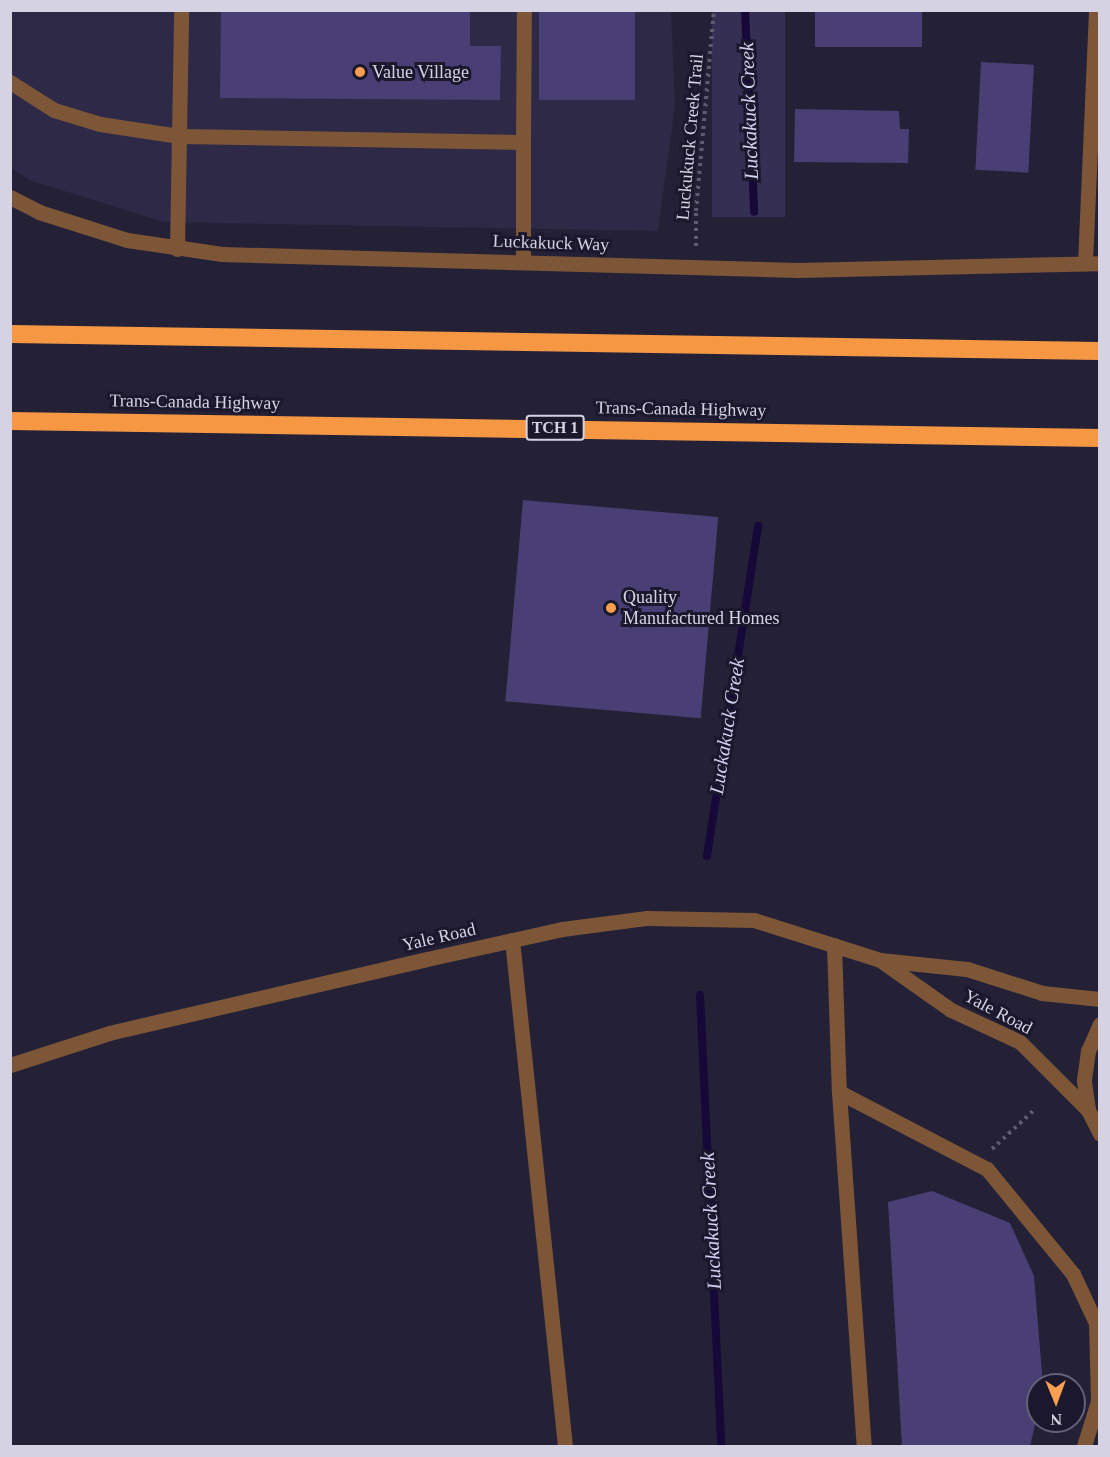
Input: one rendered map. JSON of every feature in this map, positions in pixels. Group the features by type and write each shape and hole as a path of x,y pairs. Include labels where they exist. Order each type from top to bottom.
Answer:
{"highway":[{"path":"10,334 1100,351"},
{"name":"Trans-Canada Highway","path":"10,421 1100,438"}],"street":[{"path":"177,249 181,10"},
{"path":"524,10 524,262"},
{"path":"1092,263 1096,10"},
{"path":"10,82 54,110 100,124 179,136 524,142"},
{"name":"Luckakuck Way","path":"10,197 39,212 127,240 222,254 798,270 1092,263"},
{"name":"Yale Road","path":"10,1065 109,1033 562,929 647,918 754,920 880,960 967,969 1042,993 1100,999"},
{"path":"512,940 565,1446"},
{"path":"834,945 839,1092 864,1446"},
{"name":"Yale Road","path":"880,960 951,1010 1020,1042 1088,1110"},
{"path":"1100,1024 1088,1051 1084,1081 1088,1110 1100,1134"},
{"path":"839,1092 987,1169 1073,1274 1096,1323 1098,1401 1084,1446"}],"path":[{"name":"Luckukuck Creek Trail","path":"696,267 696,211 714,10"},
{"path":"992,1149 1033,1111"}],"shaded area":[{"path":"11,11 671,11 675,105 658,231 164,222 29,180 11,167"},
{"path":"712,11 785,11 785,217 712,217"}],"building":[{"name":"Value Village","path":"221,10 470,10 470,46 501,46 500,100 220,98"},
{"path":"539,10 635,10 635,100 539,100"},
{"path":"815,10 922,10 922,47 815,47"},
{"path":"981,62 1034,65 1028,173 975,170"},
{"path":"795,109 899,111 900,129 909,129 908,163 794,162"},
{"name":"Quality Manufactured Homes","path":"523,500 718,517 701,718 505,701"},
{"path":"932,1191 1010,1223 1034,1276 1042,1373 1026,1373 1026,1433 1033,1433 1030,1446 902,1446 888,1202"}],"waterway":[{"name":"Luckakuck Creek","path":"745,10 754,212"},
{"name":"Luckakuck Creek","path":"707,856 758,526"},
{"name":"Luckakuck Creek","path":"700,995 721,1446"}],"place":[{"name":"Value Village","path":"360,72"},
{"name":"Quality Manufactured Homes","path":"611,608"}]}
